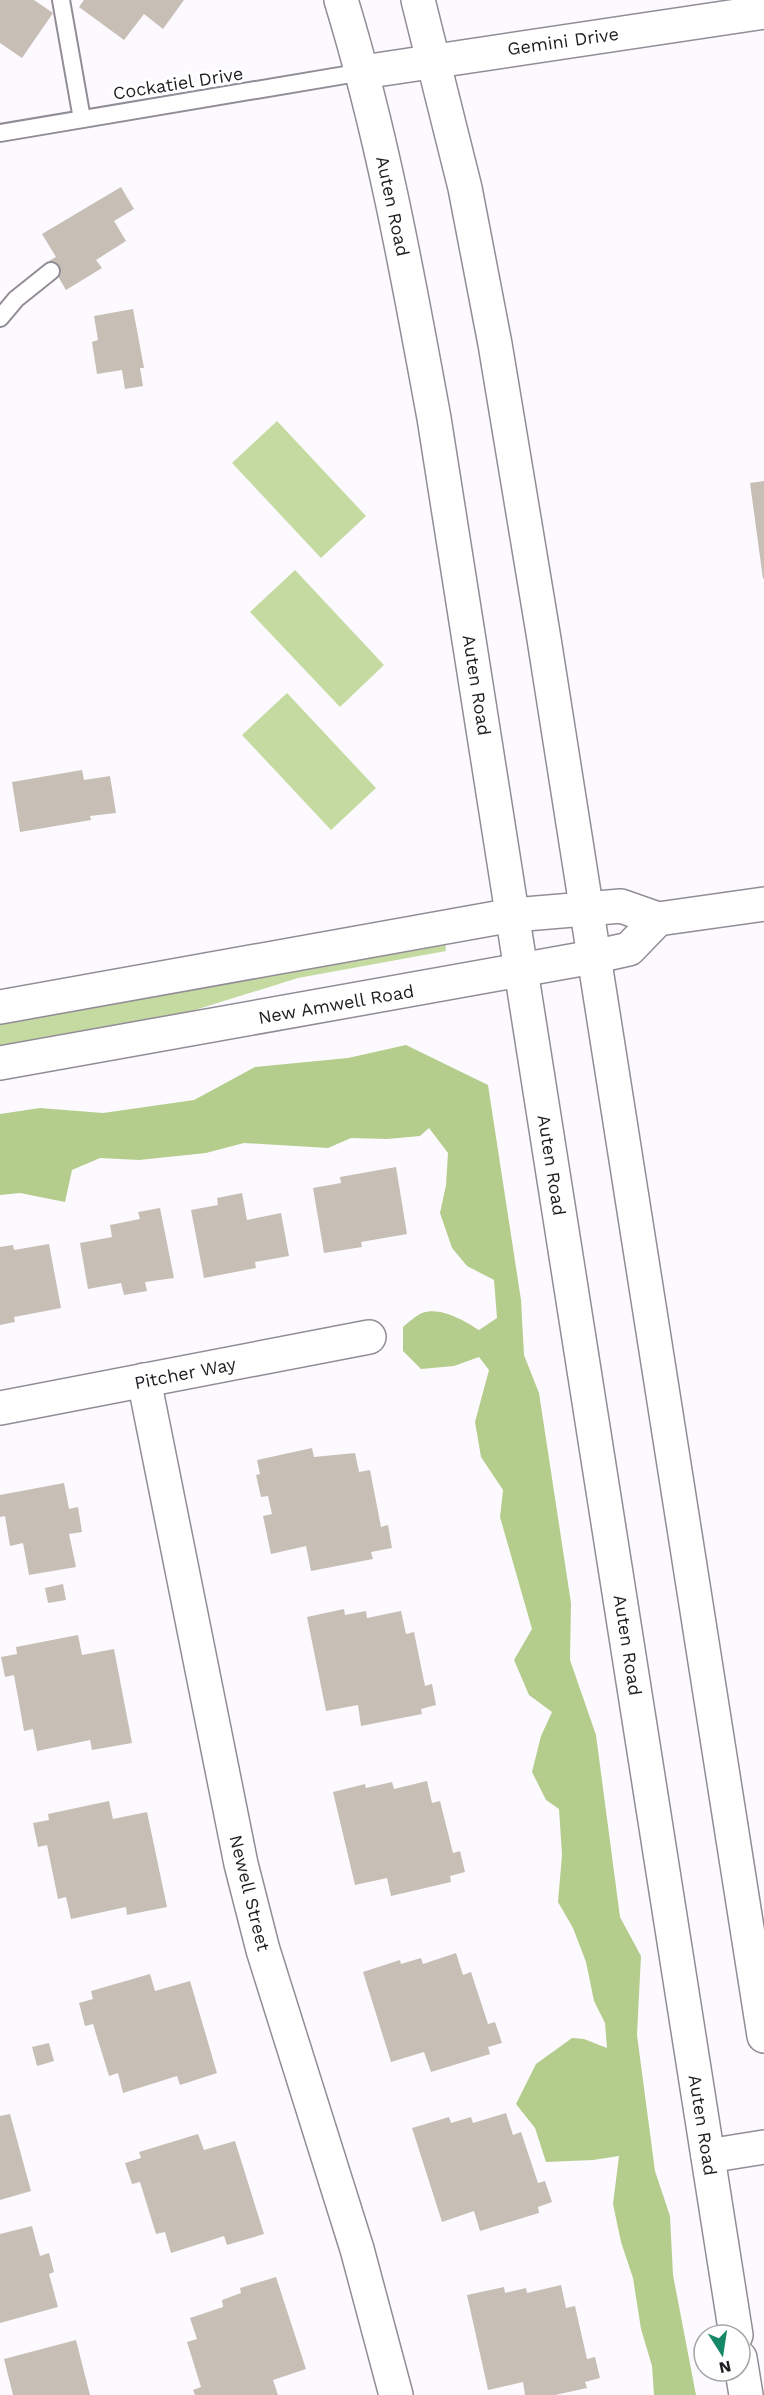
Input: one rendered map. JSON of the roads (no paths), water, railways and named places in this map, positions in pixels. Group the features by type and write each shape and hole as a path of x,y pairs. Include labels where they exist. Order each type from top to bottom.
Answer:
{"street":[{"name":"Auten Road","path":"341,0 363,72 403,249 432,407 734,2323"},
{"path":"417,0 465,188 495,344 544,639 764,2036"},
{"name":"Gemini Drive","path":"363,72 764,12"},
{"path":"0,1007 513,915 621,906 658,919 764,904"},
{"name":"New Amwell Road","path":"0,1063 593,957 629,949 658,919"},
{"name":"Pitcher Way","path":"0,1408 369,1337"},
{"name":"Newell Street","path":"144,1380 241,1864 263,1950 357,2249 396,2395"},
{"path":"708,2156 764,2147"}],"lane":[{"path":"61,0 82,119"},
{"name":"Cockatiel Drive","path":"0,133 363,72"},
{"path":"0,318 16,299 51,271"}]}
